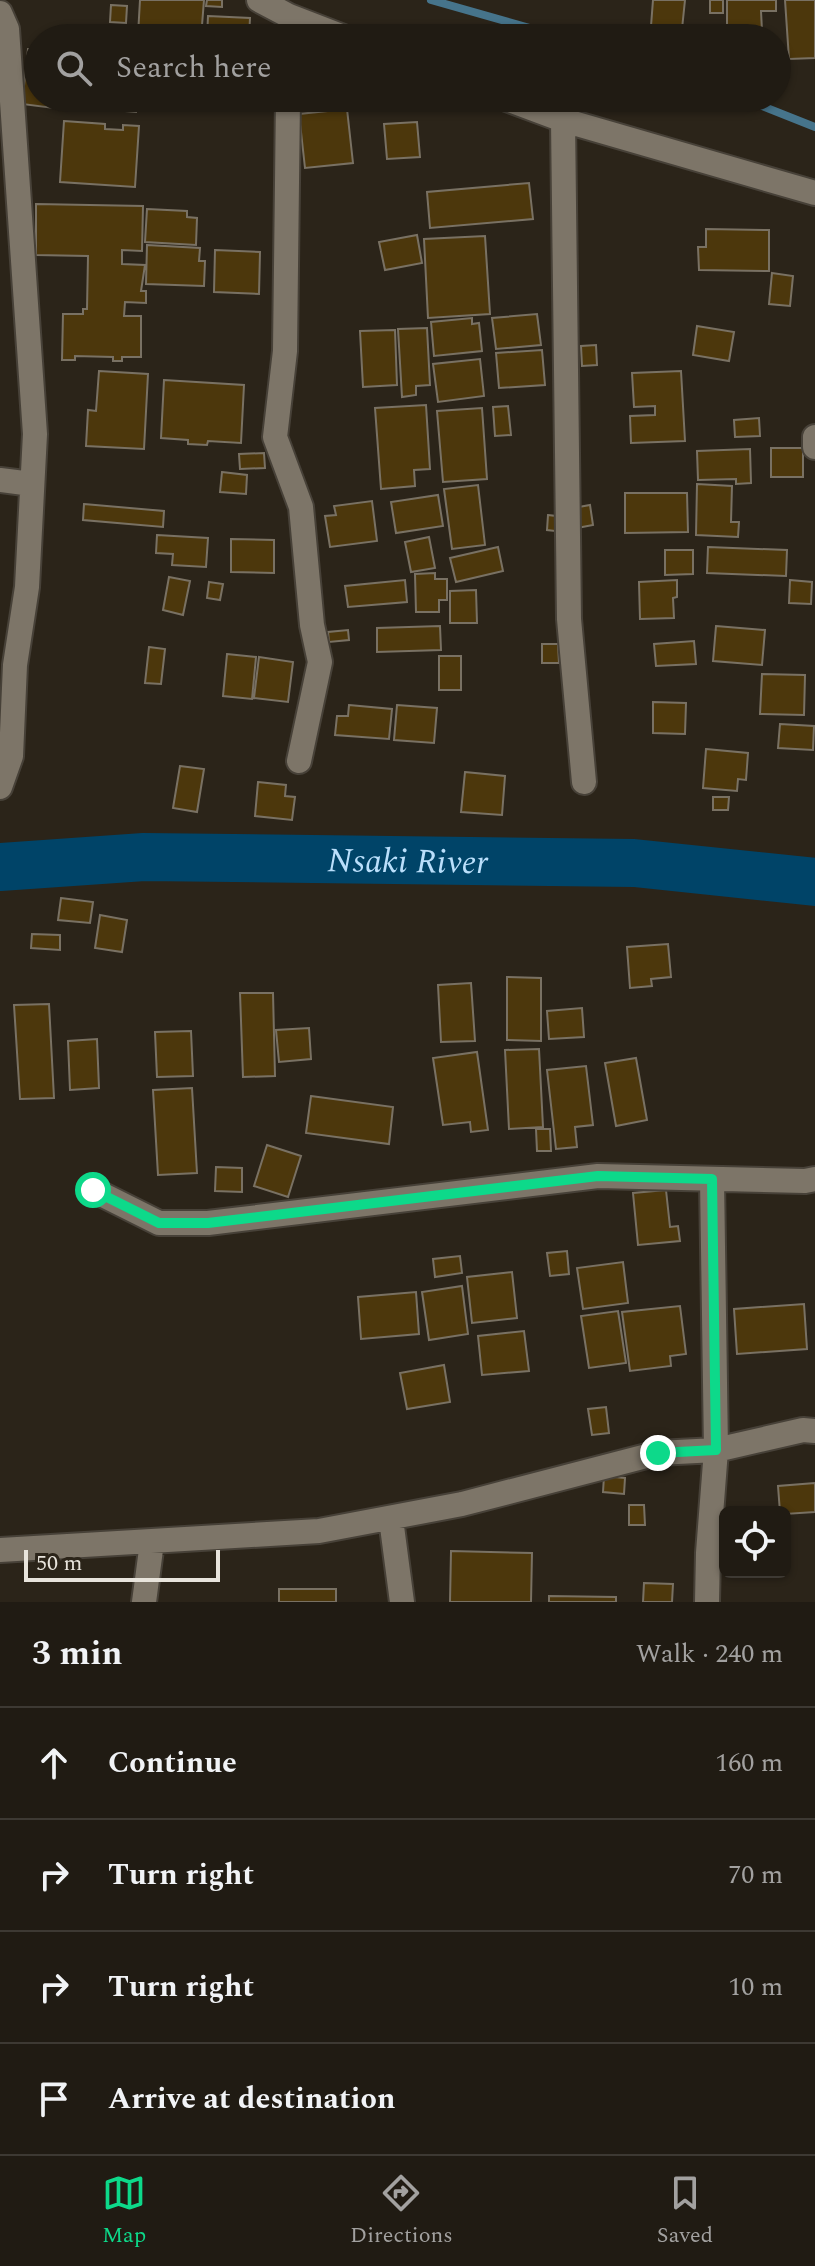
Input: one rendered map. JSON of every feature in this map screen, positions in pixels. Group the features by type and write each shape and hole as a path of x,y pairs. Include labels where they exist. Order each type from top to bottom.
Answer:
{"street":[{"path":"259,0 286,24"},
{"path":"0,13 7,29 35,434 27,587 15,665 11,756 0,787"},
{"path":"288,112 285,351 275,437 301,507 312,625 320,662 299,761"},
{"path":"542,112 815,193"},
{"path":"563,120 569,619 584,782"},
{"path":"815,437 815,447"},
{"path":"0,480 32,484"},
{"path":"93,1190 159,1223 208,1223 598,1176 815,1179"},
{"path":"707,1602 716,1450 712,1179"},
{"path":"0,1550 319,1531 391,1519 530,1488 658,1453 716,1450 803,1430 815,1431"},
{"path":"391,1519 402,1602"},
{"path":"144,1602 152,1542"}],"building":[{"path":"140,0 204,0 202,24 139,24"},
{"path":"207,0 222,0 222,7 206,6"},
{"path":"653,0 685,0 683,24 651,24"},
{"path":"710,0 723,0 723,13 710,13"},
{"path":"727,0 776,0 776,11 761,11 762,24 727,24"},
{"path":"785,0 815,0 815,58 791,59 791,24 787,24"},
{"path":"111,5 127,6 126,23 110,22"},
{"path":"208,16 250,18 250,24 208,24"},
{"path":"347,112 353,163 305,168 299,114"},
{"path":"64,121 105,124 105,129 123,130 123,125 139,126 135,187 60,182"},
{"path":"417,122 420,157 387,159 384,124"},
{"path":"529,183 533,219 430,228 427,192"},
{"path":"36,204 143,206 142,251 122,250 122,264 145,265 141,291 146,291 146,303 125,302 124,316 141,316 141,357 122,357 122,361 113,361 113,357 75,356 75,360 62,360 63,314 83,314 83,309 87,309 88,256 36,255"},
{"path":"147,209 187,211 187,217 197,218 196,245 145,242"},
{"path":"706,229 769,230 769,271 699,270 698,247 706,247"},
{"path":"417,235 422,263 385,270 379,242"},
{"path":"485,236 490,314 428,318 424,239"},
{"path":"147,245 200,248 199,261 205,261 204,286 146,284"},
{"path":"215,250 260,252 259,294 214,292"},
{"path":"772,273 793,276 790,306 769,304"},
{"path":"537,314 541,345 496,349 492,318"},
{"path":"472,318 472,324 479,323 482,351 434,356 431,322"},
{"path":"697,326 734,332 729,361 693,355"},
{"path":"427,328 430,385 416,386 416,395 402,397 398,329"},
{"path":"395,330 397,385 363,387 360,331"},
{"path":"596,345 597,365 582,366 581,346"},
{"path":"542,350 545,385 499,388 496,353"},
{"path":"480,359 484,396 438,402 433,364"},
{"path":"99,371 148,374 144,449 86,446 88,410 96,411"},
{"path":"681,371 685,441 631,443 630,416 655,415 655,406 634,407 632,373"},
{"path":"164,380 244,385 241,443 208,441 207,445 188,444 188,440 161,438"},
{"path":"426,405 430,469 414,470 415,486 381,489 375,408"},
{"path":"508,406 511,435 495,436 493,407"},
{"path":"482,408 487,479 443,482 437,411"},
{"path":"759,418 760,436 735,437 734,420"},
{"path":"771,448 803,448 803,477 771,477"},
{"path":"750,449 751,483 736,484 736,479 698,480 697,451"},
{"path":"264,453 265,468 240,469 239,454"},
{"path":"222,472 247,475 246,494 220,492"},
{"path":"697,484 732,486 731,522 739,522 738,537 696,535"},
{"path":"478,485 485,545 452,549 444,489"},
{"path":"625,493 687,493 688,532 625,533"},
{"path":"438,495 443,526 396,533 391,502"},
{"path":"372,501 377,541 330,547 325,516 336,515 334,506"},
{"path":"84,504 164,511 163,527 83,520"},
{"path":"590,505 593,525 577,528 573,508"},
{"path":"548,515 556,516 555,531 547,530"},
{"path":"157,535 208,538 206,567 172,565 173,554 156,553"},
{"path":"429,537 435,568 411,572 405,542"},
{"path":"231,539 274,540 274,573 231,572"},
{"path":"498,547 503,571 456,582 450,558"},
{"path":"708,547 787,550 786,576 707,573"},
{"path":"665,550 693,550 693,574 665,575"},
{"path":"435,573 435,579 447,579 447,600 439,600 439,612 416,612 415,574"},
{"path":"169,577 190,581 183,615 163,610"},
{"path":"405,580 407,602 348,607 345,586"},
{"path":"677,580 677,597 673,598 674,618 640,619 639,582"},
{"path":"790,580 812,582 811,604 789,603"},
{"path":"209,582 223,584 220,600 207,598"},
{"path":"476,590 477,623 450,623 450,591"},
{"path":"440,626 441,650 377,652 377,628"},
{"path":"716,626 765,630 762,665 713,661"},
{"path":"348,630 349,640 329,642 328,632"},
{"path":"694,641 696,664 656,666 654,644"},
{"path":"542,644 558,644 559,663 542,663"},
{"path":"149,647 165,649 161,684 145,683"},
{"path":"227,654 256,657 252,699 223,696"},
{"path":"439,656 461,656 461,690 439,690"},
{"path":"259,657 293,662 288,702 254,698"},
{"path":"762,674 805,675 804,715 760,714"},
{"path":"653,702 686,703 685,734 653,733"},
{"path":"349,705 392,709 389,739 335,735 337,716 348,716"},
{"path":"397,705 437,708 434,743 394,740"},
{"path":"780,724 814,726 813,750 778,748"},
{"path":"706,749 748,753 746,780 738,779 737,791 703,788"},
{"path":"180,766 204,769 197,812 173,808"},
{"path":"465,772 505,776 502,815 461,812"},
{"path":"258,782 286,785 285,796 295,797 292,820 255,816"},
{"path":"713,797 729,797 728,810 713,810"},
{"path":"61,898 93,902 90,923 58,920"},
{"path":"100,915 127,920 122,952 95,948"},
{"path":"32,934 60,935 60,950 31,948"},
{"path":"668,944 671,977 651,979 652,986 630,988 627,947"},
{"path":"507,977 541,978 541,1041 507,1040"},
{"path":"471,983 475,1041 441,1042 438,985"},
{"path":"240,993 273,993 275,1076 243,1077"},
{"path":"49,1004 54,1098 20,1099 14,1005"},
{"path":"582,1008 584,1037 549,1039 547,1011"},
{"path":"309,1028 311,1059 279,1062 276,1030"},
{"path":"191,1031 193,1076 157,1077 155,1032"},
{"path":"97,1039 99,1088 70,1090 68,1041"},
{"path":"539,1049 543,1127 509,1129 505,1050"},
{"path":"477,1052 488,1130 471,1132 470,1122 443,1125 433,1058"},
{"path":"636,1058 647,1120 616,1126 605,1063"},
{"path":"586,1066 593,1125 575,1127 577,1147 556,1149 547,1070"},
{"path":"192,1088 197,1173 158,1175 153,1090"},
{"path":"311,1096 393,1107 389,1144 306,1133"},
{"path":"536,1129 550,1129 551,1151 537,1151"},
{"path":"267,1145 301,1156 288,1197 254,1186"},
{"path":"216,1167 242,1168 242,1192 215,1191"},
{"path":"666,1190 670,1227 678,1226 680,1241 638,1245 633,1193"},
{"path":"567,1251 569,1274 550,1276 547,1253"},
{"path":"460,1256 462,1273 435,1277 433,1259"},
{"path":"623,1262 628,1303 583,1309 577,1268"},
{"path":"512,1272 517,1318 472,1323 467,1277"},
{"path":"462,1286 468,1334 429,1340 422,1292"},
{"path":"416,1292 419,1334 361,1339 358,1297"},
{"path":"804,1304 807,1349 737,1354 734,1309"},
{"path":"680,1306 686,1354 670,1356 671,1366 630,1371 622,1312"},
{"path":"618,1311 626,1363 589,1368 581,1316"},
{"path":"524,1331 529,1371 482,1375 478,1336"},
{"path":"444,1365 450,1402 407,1409 400,1373"},
{"path":"606,1407 609,1433 592,1435 588,1409"},
{"path":"604,1476 625,1478 624,1494 603,1492"},
{"path":"815,1483 815,1512 791,1514 791,1506 780,1506 778,1486"},
{"path":"629,1505 644,1505 645,1525 629,1525"},
{"path":"451,1551 532,1553 531,1602 450,1602"},
{"path":"644,1583 673,1584 672,1602 643,1602"},
{"path":"279,1589 336,1589 336,1602 279,1602"},
{"path":"549,1596 616,1597 616,1602 549,1602"}],"waterway":[{"path":"431,0 516,24"},
{"path":"777,112 815,127"},
{"name":"Nsaki River","path":"0,867 144,857 634,863 815,882"}],"route":[{"path":"93,1190 159,1223 208,1223 598,1176 712,1179 716,1450 658,1453"}]}
